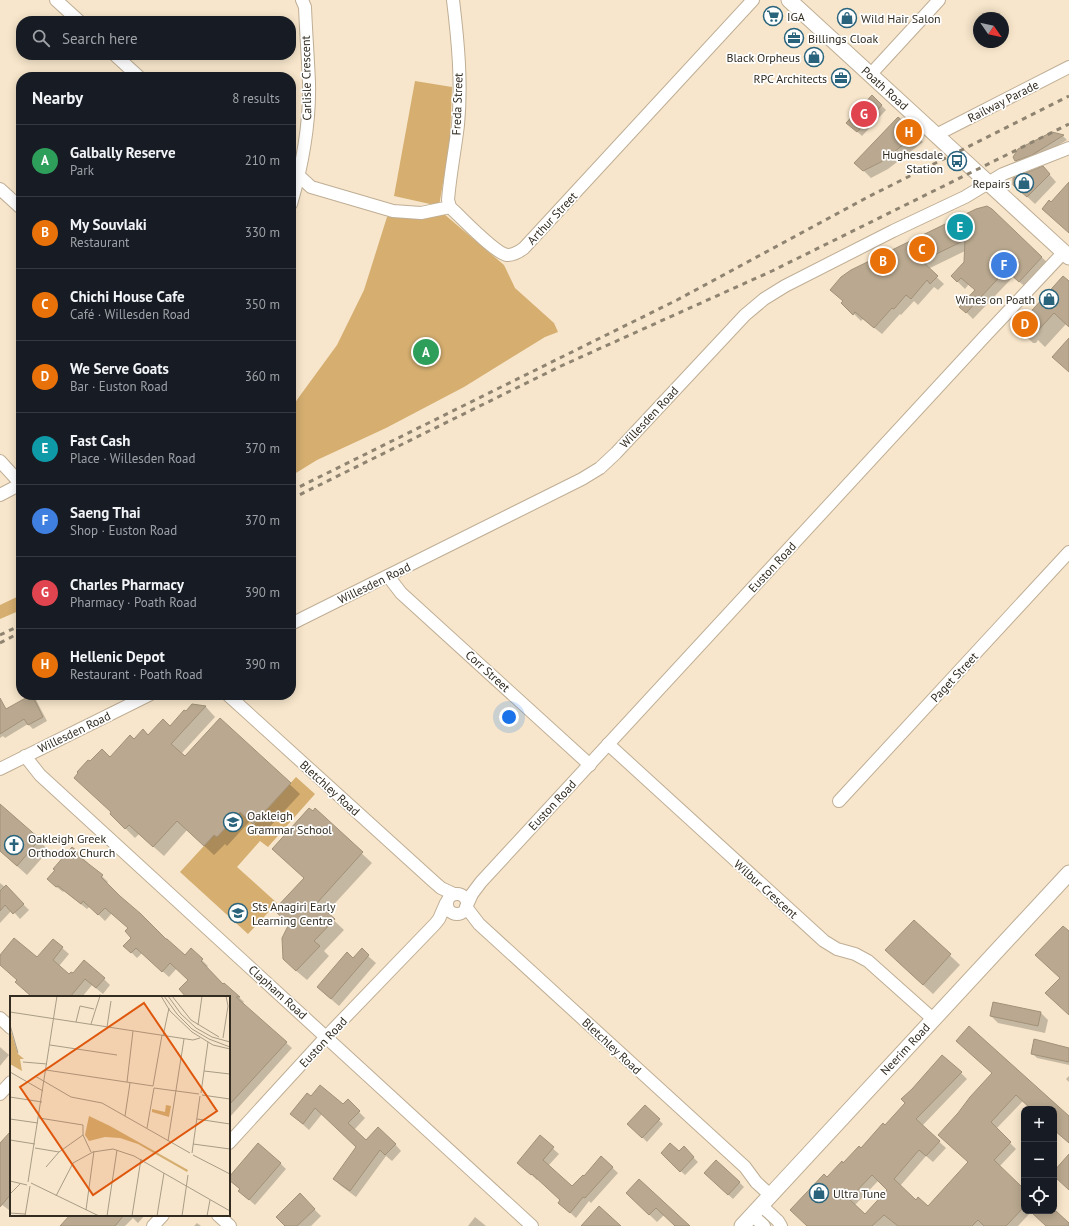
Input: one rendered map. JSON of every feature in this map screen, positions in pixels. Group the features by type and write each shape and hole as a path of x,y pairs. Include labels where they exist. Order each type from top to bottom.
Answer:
{"street":[{"path":"56,0 73,16"},
{"name":"Carlisle Crescent","path":"296,183 307,124 309,84 305,7 302,0"},
{"name":"Freda Street","path":"450,206 448,195 458,125 459,103 459,62 453,0"},
{"name":"Arthur Street","path":"450,206 498,250 508,255 520,252 753,0"},
{"name":"Poath Road","path":"789,0 1067,255"},
{"path":"870,75 939,0"},
{"path":"120,60 134,72"},
{"name":"Railway Parade","path":"936,135 1069,67"},
{"name":"Willesden Road","path":"296,622 582,479 600,468 616,453 745,315 764,299 785,286 893,230 965,197 1003,174 1069,148"},
{"path":"298,175 311,187 393,211 421,213 450,206"},
{"path":"0,189 16,203"},
{"name":"Euston Road","path":"435,924 446,916 462,910 481,882 608,744 985,336 1067,255"},
{"path":"0,461 16,479"},
{"path":"0,495 16,487"},
{"name":"Paget Street","path":"839,801 1069,552"},
{"name":"Corr Street","path":"388,576 401,592 590,765"},
{"name":"Willesden Road","path":"0,769 139,700"},
{"name":"Bletchley Road","path":"234,700 451,898"},
{"name":"Wilbur Crescent","path":"608,744 824,941 837,949 855,954 868,961 933,1019"},
{"name":"Clapham Road","path":"25,756 40,776 532,1226"},
{"name":"Neerim Road","path":"760,1206 1069,873"},
{"name":"Euston Road","path":"230,1142 326,1037 435,924 442,915 451,898 481,882"},
{"path":"459,894 466,899 462,910 450,911 447,906 451,898 459,894"},
{"name":"Bletchley Road","path":"462,910 745,1167 756,1182 760,1206"},
{"path":"0,1018 10,1027"},
{"path":"0,1094 10,1083"},
{"path":"760,1206 764,1226"},
{"path":"760,1206 778,1221 781,1226"},
{"path":"153,1226 163,1216"},
{"path":"219,1216 230,1226"}],"shaded area":[{"path":"415,81 452,87 450,142 439,206 394,196"},
{"path":"444,214 504,265 515,288 554,323 558,332 545,337 464,387 386,428 317,460 296,473 296,401 337,345 364,290 387,217"},
{"path":"16,597 16,612 0,619 0,605"},
{"path":"296,777 315,794 268,847 260,841 237,867 277,903 248,934 180,872 214,835 217,837 240,812 254,824"}],"building":[{"path":"872,95 882,105 857,132 846,123"},
{"path":"898,117 917,134 881,162 863,171 854,163"},
{"path":"1052,132 1064,135 1032,155 1015,161 1013,157 1018,149"},
{"path":"1043,166 1050,174 1027,197 1013,185 1013,178"},
{"path":"1069,182 1069,233 1042,209 1049,200 1051,202"},
{"path":"987,206 1042,257 1019,282 1006,270 966,313 959,307 975,290 961,278 957,282 951,276 964,262 965,240 922,261 938,276 930,284 927,280 911,299 906,295 874,328 855,312 853,315 841,303 843,301 830,290 841,277 851,270 976,209"},
{"path":"1063,276 1069,281 1069,327 1054,313 1033,336 1027,330 1020,332 1016,328"},
{"path":"1069,338 1069,372 1052,357"},
{"path":"0,698 6,709 22,700 34,700 43,717 28,725 24,719 0,734"},
{"path":"192,704 206,706 171,744 185,756 220,718 291,783 253,824 240,812 217,837 214,835 204,846 177,821 153,847 129,825 125,829 110,814 111,812 74,778 78,773 77,772 88,760 90,761 102,749 110,757 130,735 134,739 143,729 148,735 163,719 170,726 184,710 186,711"},
{"path":"0,804 40,839 17,866 0,851"},
{"path":"309,808 313,811 315,808 363,852 317,903 335,919 314,941 320,946 296,971 283,959 282,938 289,924 274,910 304,878 272,849"},
{"path":"72,847 83,856 81,858 103,875 101,877 166,939 185,955 191,948 203,959 201,961 223,984 224,983 240,997 236,997 287,1042 230,1104 230,996 185,996 179,989 188,980 170,963 162,972 136,948 131,953 123,946 131,938 125,931 128,928 105,908 98,915 83,901 81,904 58,886 56,887 47,879 55,870 53,869"},
{"path":"6,885 24,904 13,914 5,905 0,911 0,891"},
{"path":"914,920 951,954 923,985 885,950"},
{"path":"1063,926 1069,931 1069,1015 1045,993 1060,978 1035,955"},
{"path":"14,938 37,957 53,939 63,947 53,960 69,974 71,972 73,973 84,960 105,978 96,988 85,979 71,996 31,996 15,982 17,980 0,965 0,955"},
{"path":"362,948 369,955 331,999 317,987 347,952 353,958"},
{"path":"993,1002 1041,1012 1038,1026 990,1016"},
{"path":"969,1026 1069,1116 1069,1143 1057,1133 1057,1106 1028,1106 1016,1095 991,1122 1011,1142 994,1160 1021,1186 1021,1210 1006,1226 984,1226 978,1220 972,1226 898,1226 884,1215 872,1226 807,1226 790,1210 824,1174 827,1177 859,1146 861,1148 883,1123 885,1125 905,1103 901,1099 912,1089 942,1055 962,1072 916,1119 940,1141 926,1156 919,1150 894,1179 916,1200 918,1197 928,1206 968,1162 938,1135 992,1073 956,1041","holes":["872,1175 887,1190 865,1214 849,1199"]},
{"path":"1034,1039 1069,1048 1069,1062 1031,1054"},
{"path":"320,1085 343,1104 348,1099 360,1111 348,1123 366,1140 378,1127 396,1144 385,1155 380,1150 350,1191 333,1179 356,1147 315,1108 303,1124 290,1114 307,1093 311,1096"},
{"path":"645,1105 660,1119 642,1138 627,1124"},
{"path":"10,1132 10,1195 0,1207 0,1143"},
{"path":"540,1135 554,1147 543,1160 572,1186 583,1175 584,1176 601,1156 613,1167 585,1198 583,1197 570,1213 558,1203 560,1200 532,1174 531,1175 517,1163"},
{"path":"258,1143 281,1163 249,1200 238,1191 240,1189 230,1181 230,1176"},
{"path":"670,1143 679,1151 684,1146 694,1157 680,1172 661,1153"},
{"path":"1069,1154 1069,1190 1057,1179 1057,1168"},
{"path":"716,1160 740,1182 728,1195 704,1173"},
{"path":"639,1179 690,1226 675,1226 656,1208 649,1215 626,1193"},
{"path":"300,1193 315,1209 297,1226 285,1226 276,1217"},
{"path":"599,1206 621,1226 581,1226"},
{"path":"1057,1212 1069,1223 1069,1226 1046,1226 1033,1214 1057,1214"},
{"path":"69,1216 123,1216 115,1226 60,1226"}],"railway":[{"path":"296,489 677,300 866,198 1069,96"},
{"path":"296,497 561,366 772,271 1069,124"},
{"path":"0,635 16,627"},
{"path":"0,643 16,635"}],"place":[{"name":"IGA","path":"773,16"},
{"name":"Wild Hair Salon","path":"847,18"},
{"name":"Billings Cloak","path":"794,38"},
{"name":"Black Orpheus","path":"814,57"},
{"name":"RPC Architects","path":"841,78"},
{"name":"Charles Pharmacy","path":"864,114"},
{"name":"Hellenic Depot","path":"909,132"},
{"name":"Hughesdale Station","path":"957,161"},
{"name":"Repairs","path":"1024,183"},
{"name":"Fast Cash","path":"960,227"},
{"name":"Chichi House Cafe","path":"922,249"},
{"name":"My Souvlaki","path":"883,261"},
{"name":"Saeng Thai","path":"1004,265"},
{"name":"Wines on Poath","path":"1049,299"},
{"name":"We Serve Goats","path":"1025,324"},
{"name":"Galbally Reserve","path":"426,352"},
{"name":"Oakleigh Grammar School","path":"233,822"},
{"name":"Oakleigh Greek Orthodox Church","path":"14,845"},
{"name":"Sts Anagiri Early Learning Centre","path":"238,913"},
{"name":"Ultra Tune","path":"819,1193"}]}
